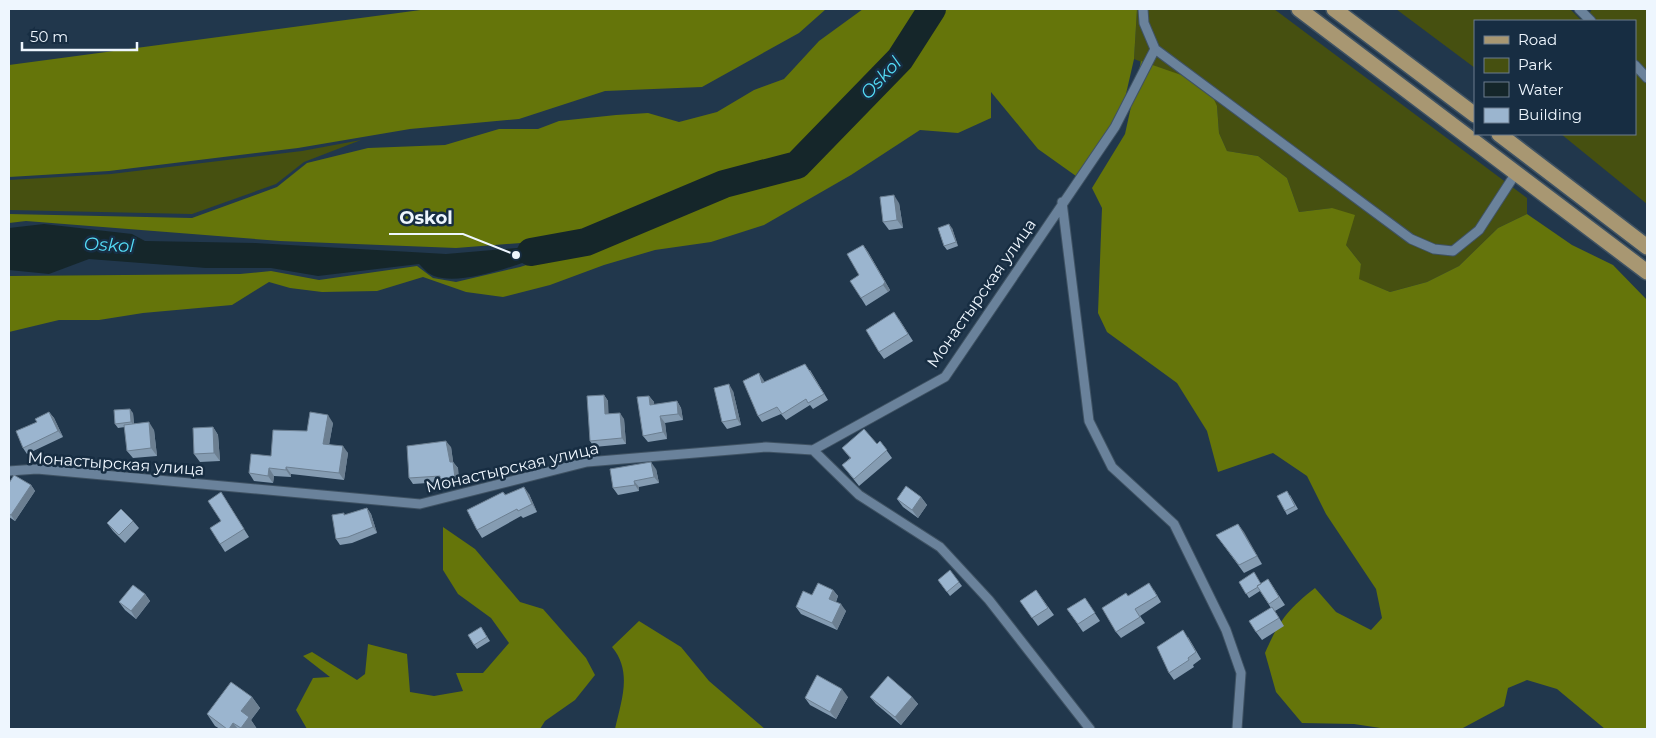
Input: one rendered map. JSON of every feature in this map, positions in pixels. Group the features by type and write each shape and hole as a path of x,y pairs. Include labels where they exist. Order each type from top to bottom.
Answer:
{"main road":[{"path":"1299,9 1647,272"},
{"path":"1334,9 1474,114"},
{"path":"1500,135 1647,247"}],"lane":[{"path":"1143,9 1144,23 1155,49 1411,239 1434,249 1453,251 1479,230 1516,173"},
{"path":"1579,9 1590,20"},
{"name":"Монастырская улица","path":"9,471 37,469 420,504 587,462 766,446 813,450 945,376 1062,202 1116,127 1155,49"},
{"path":"1636,66 1647,78"},
{"path":"1062,202 1089,421 1112,468 1174,524 1226,630 1242,673 1237,729"},
{"path":"813,450 859,495 940,546 989,600 1090,729"}],"green space":[{"path":"428,9 826,9 799,33 702,87 605,91 519,119 410,129 298,148 109,171 9,177 9,65"},
{"path":"863,9 918,9 886,60 792,158 725,175 599,229 534,242 456,248 280,241 26,221 9,223 9,214 192,218 277,187 307,163 368,148 445,145 499,129 538,129 559,121 616,115 648,113 679,122 717,112 754,90 784,79 819,41"},
{"path":"936,9 1137,9 1134,59 1118,129 1083,181 1038,149 991,92 991,118 958,133 920,130 851,175 764,225 711,242 655,250 604,265 550,285 503,297 466,292 423,277 377,291 322,292 290,288 269,282 232,305 143,313 99,320 59,320 9,332 9,276 240,274 271,271 319,280 417,266 433,278 456,282 520,267 588,246 726,191 800,169 904,62"},
{"path":"1137,9 1274,9 1527,198 1527,214 1498,228 1459,266 1427,282 1390,292 1358,279 1361,264 1346,245 1332,208 1299,212 1287,178 1258,156 1227,151 1219,133 1217,106 1162,70 1134,59"},
{"path":"1396,9 1570,9 1581,20 1474,20 1474,67"},
{"path":"1592,9 1647,9 1647,204 1562,135 1636,135 1636,20 1586,20"},
{"path":"1141,61 1207,84 1217,106 1219,133 1227,151 1258,156 1287,178 1299,212 1332,208 1355,215 1346,245 1361,264 1359,279 1390,292 1427,282 1459,266 1498,228 1527,214 1572,245 1613,265 1647,300 1647,729 1605,729 1557,689 1527,680 1508,688 1504,706 1461,729 1387,729 1354,724 1302,723 1276,692 1265,653 1280,624 1297,603 1315,588 1336,612 1371,630 1382,618 1376,589 1326,514 1307,476 1273,453 1218,472 1207,431 1177,383 1107,332 1098,313 1102,208 1092,188 1125,134"},
{"path":"361,140 304,162 276,184 192,214 9,210 9,180 111,174 302,151"},
{"path":"443,527 475,549 520,602 543,609 586,658 595,675 575,700 545,721 540,729 307,729 296,710 313,678 330,677 303,656 312,652 357,680 365,674 368,644 407,654 410,692 434,696 463,691 456,673 483,673 509,643 491,618 458,594 443,570"},
{"path":"639,621 681,647 709,681 765,729 615,729 624,687 624,677 622,666 612,647"}],"water":[{"path":"44,224 132,234 145,241 255,243 446,254 574,243 504,269 465,278 448,279 432,275 419,264 318,276 271,268 206,268 89,259 49,274 9,270 9,228"}],"building":[{"path":"894,195 897,220 883,222 880,197"},
{"path":"949,224 956,242 944,246 938,228"},
{"path":"863,245 885,282 861,298 850,281 859,275 847,254"},
{"path":"894,312 908,334 879,352 866,330"},
{"path":"805,364 824,394 808,403 806,399 782,414 777,407 758,416 743,381 759,373 762,383"},
{"path":"729,384 737,419 722,422 714,388"},
{"path":"604,395 605,414 620,413 622,438 590,441 587,396"},
{"path":"649,396 650,405 677,401 678,414 660,416 663,432 643,436 637,397"},
{"path":"130,409 131,422 115,424 114,410"},
{"path":"49,412 58,431 23,448 16,431 37,422 35,419"},
{"path":"310,412 328,415 323,444 343,446 339,473 286,467 286,470 269,468 268,476 249,473 251,454 271,456 273,430 307,431"},
{"path":"149,422 151,448 127,451 124,425"},
{"path":"213,427 214,453 194,454 193,428"},
{"path":"864,429 877,444 880,441 887,450 854,479 842,465 851,458 842,448"},
{"path":"446,441 450,462 453,462 455,478 440,479 440,476 409,478 407,446"},
{"path":"651,462 654,477 634,481 635,485 613,488 610,469"},
{"path":"14,475 31,485 11,515 9,514 9,483"},
{"path":"906,486 921,497 912,510 897,499"},
{"path":"524,487 532,504 518,511 517,509 477,530 467,510 503,492 505,495"},
{"path":"1287,491 1295,506 1285,511 1277,496"},
{"path":"221,492 244,529 220,544 210,528 221,521 208,501"},
{"path":"367,508 373,527 348,537 336,539 332,515 344,513 344,515"},
{"path":"121,509 133,521 119,535 107,523"},
{"path":"1238,524 1257,556 1239,565 1216,535"},
{"path":"950,570 959,582 947,592 938,580"},
{"path":"1254,572 1261,584 1246,594 1239,582"},
{"path":"1268,579 1279,597 1269,604 1257,586"},
{"path":"818,583 833,590 829,599 841,604 832,623 796,607 803,591 812,595"},
{"path":"1149,583 1157,596 1135,609 1140,617 1116,632 1102,608 1126,593 1128,596"},
{"path":"133,585 145,594 131,611 119,602"},
{"path":"1036,590 1048,608 1032,618 1020,601"},
{"path":"1085,598 1095,613 1078,624 1067,609"},
{"path":"1272,607 1279,618 1256,632 1249,621"},
{"path":"481,627 487,637 474,645 468,635"},
{"path":"1183,630 1196,652 1188,658 1189,660 1169,673 1157,647"},
{"path":"817,675 842,689 830,712 805,698"},
{"path":"888,676 912,697 895,717 870,697"},
{"path":"231,682 252,697 241,711 249,717 241,728 233,723 227,729 207,714"}],"waterway":[{"name":"Oskol","path":"531,252 586,242 724,184 797,165 900,59 932,9"}],"place":[{"name":"Oskol","path":"516,255"}]}
